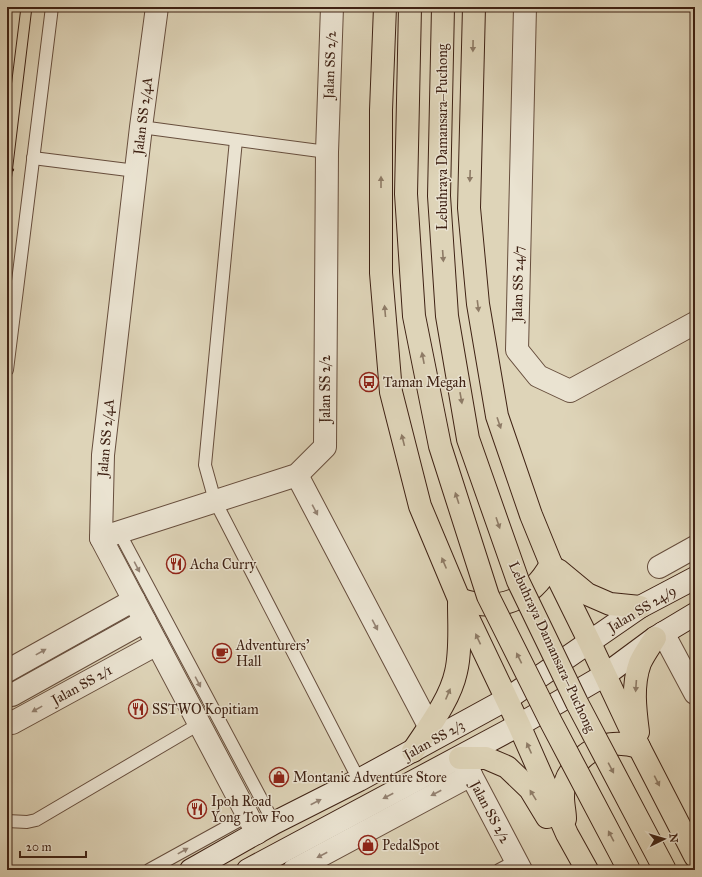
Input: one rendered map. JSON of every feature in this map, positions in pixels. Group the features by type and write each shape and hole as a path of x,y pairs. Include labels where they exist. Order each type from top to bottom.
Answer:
{"highway":[{"path":"385,7 381,110 381,273 391,392 420,506 459,599 519,725 567,834 587,870"},
{"path":"410,7 406,194 414,316 440,446 488,596 551,722 629,870"},
{"name":"Lebuhraya Damansara–Puchong","path":"443,7 439,196 447,316 468,439 518,581 577,703 665,870"},
{"path":"474,7 469,208 478,304 497,416 531,515 551,564 590,642 639,747 695,856"},
{"path":"459,599 482,605 494,605 518,599 537,584 545,575 551,564"},
{"path":"551,564 587,594 610,604 640,608"},
{"path":"413,751 446,698 456,673 459,599"},
{"path":"639,747 635,704 636,680 641,662 659,636"},
{"path":"567,834 563,797 564,785 576,764 594,749 604,745 622,743 639,747"},
{"path":"465,766 486,758 507,767 530,790 548,819 567,834"}],"street":[{"name":"Jalan SS 2/4A","path":"157,7 141,127 103,455 110,535 134,600 199,724 259,824"},
{"name":"Jalan SS 2/2","path":"297,475 325,447 327,152 332,7"},
{"name":"Jalan SS 24/7","path":"525,7 517,350 538,376 570,391 695,324"},
{"path":"110,535 297,475 429,726"},
{"path":"659,567 695,547"},
{"name":"Jalan SS 24/9","path":"507,699 640,608 695,578"},
{"path":"7,670 134,600"},
{"path":"605,675 659,636 695,614"},
{"name":"Jalan SS 2/1","path":"7,695 12,695 145,621"},
{"path":"659,636 695,693"},
{"name":"Jalan SS 2/1","path":"7,723 12,723 157,644"},
{"name":"Jalan SS 2/3","path":"248,870 465,766 519,725 605,675"},
{"name":"Jalan SS 2/3","path":"191,870 259,824 359,780 507,699"},
{"name":"Jalan SS 2/2","path":"294,870 465,766 512,867"}],"lane":[{"path":"7,370 52,7"},
{"path":"141,127 327,152"},
{"path":"236,140 205,465 215,502 359,780"},
{"path":"33,158 136,171"},
{"path":"110,535 259,824 149,870"},
{"path":"7,821 27,822 36,820 199,724"}],"path":[{"path":"7,169 16,170"}],"tram line":[{"path":"7,120 21,7"},
{"path":"7,215 32,7"}],"place":[{"name":"Taman Megah","path":"369,382"},
{"name":"Acha Curry","path":"176,564"},
{"name":"Adventurers' Hall","path":"222,653"},
{"name":"SSTWO Kopitiam","path":"138,709"},
{"name":"Montanic Adventure Store","path":"279,777"},
{"name":"Ipoh Road Yong Tow Foo","path":"197,809"},
{"name":"PedalSpot","path":"368,845"}]}
